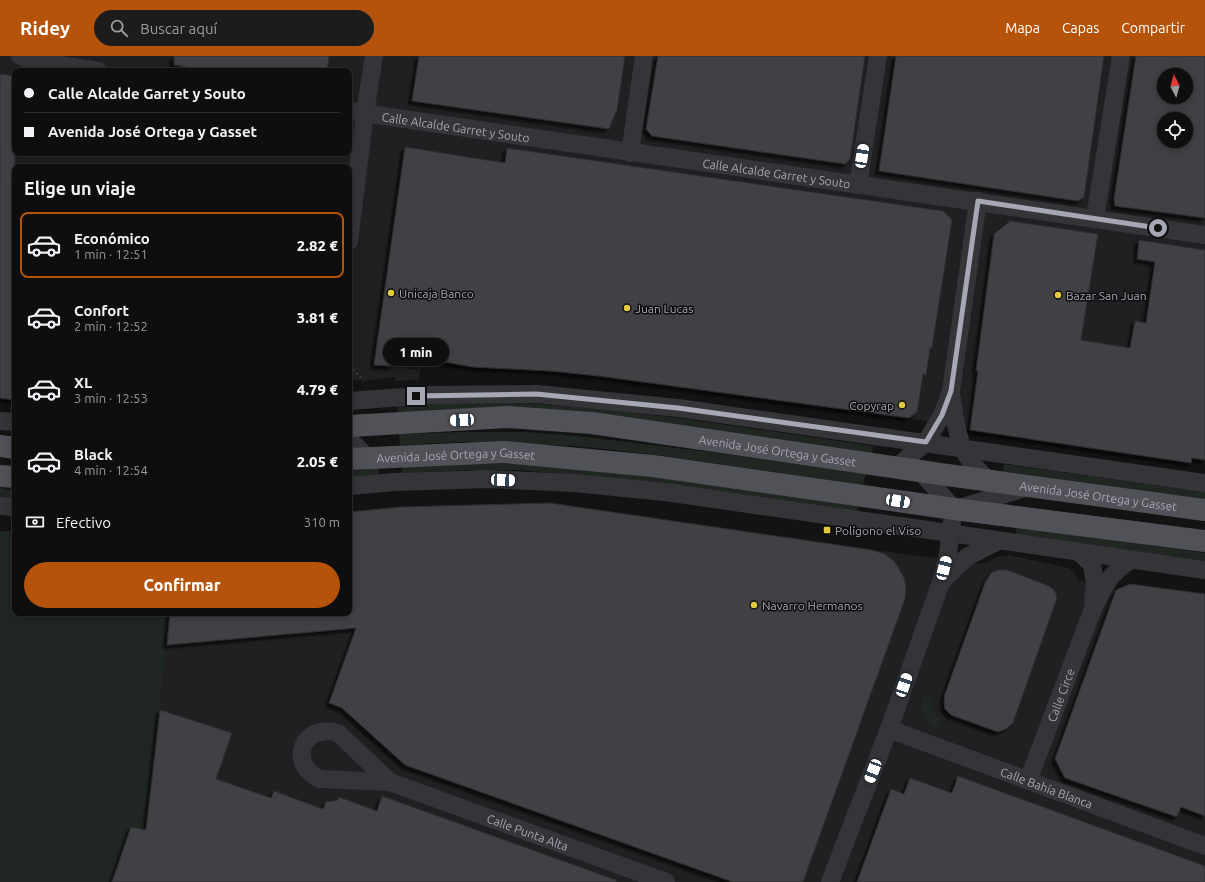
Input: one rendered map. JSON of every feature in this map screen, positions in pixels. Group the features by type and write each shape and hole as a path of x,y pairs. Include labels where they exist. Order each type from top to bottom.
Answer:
{"main road":[{"name":"Avenida José Ortega y Gasset","path":"352,426 507,417 577,422 896,468 1205,510"},
{"path":"0,446 12,448"},
{"name":"Avenida José Ortega y Gasset","path":"359,458 504,452 653,466 954,509 1205,541"},
{"path":"0,476 12,477"}],"street":[{"path":"20,56 30,60 79,68"},
{"path":"352,193 357,112 374,56"},
{"path":"630,153 644,56"},
{"path":"858,185 878,56"},
{"path":"1095,218 1121,56"},
{"name":"Calle Alcalde Garret y Souto","path":"357,112 630,153 978,201 1205,235"},
{"path":"896,468 926,442 942,415 951,391 978,201"},
{"path":"951,391 956,430 963,448 971,462 989,481"},
{"path":"352,401 431,395 536,394 678,408 926,442 1205,483"},
{"path":"0,421 12,422"},
{"path":"352,445 359,458"},
{"path":"920,471 954,509"},
{"name":"Avenida José Ortega y Gasset","path":"352,486 395,482 488,479 574,483 665,492 1205,570"},
{"path":"954,509 1030,486"},
{"path":"0,506 12,507"},
{"path":"830,882 889,729 941,582 948,554 954,509"},
{"path":"941,582 967,557 998,541"},
{"name":"Calle Circe","path":"1080,553 1092,565 1095,582 1093,609"},
{"name":"Calle Circe","path":"1028,781 1093,609 1104,585 1114,572 1131,560"},
{"name":"Calle Bahía Blanca","path":"889,729 1205,846"},
{"name":"Calle Punta Alta","path":"390,782 666,882"}],"shaded area":[{"path":"0,56 1205,56 1205,460 1192,458 1191,463 970,430 909,418 551,371 473,367 422,358 419,380 395,381 395,377 372,380 352,380 352,164 12,164 12,400 0,398"},
{"path":"462,403 543,404 571,406 685,419 873,446 872,454 398,414 397,405"},
{"path":"527,432 578,436 717,453 866,474 863,485 650,454 577,446 463,442 400,445 399,434"},
{"path":"466,463 520,464 626,473 822,500 858,507 858,513 562,474 520,470 467,470 402,473 402,465"},
{"path":"1004,464 1205,492 1205,500 1003,471"},
{"path":"379,468 379,475 352,478 352,471"},
{"path":"0,488 12,490 12,500 0,499"},
{"path":"550,503 851,547 980,564 986,563 996,557 1009,555 1069,568 1075,573 1078,580 1116,590 1130,584 1205,594 1205,882 80,882 0,878 0,531 12,531 12,616 352,616 352,611 538,504"},
{"path":"1016,527 1205,553 1205,561 1016,534"},
{"path":"0,531 12,531 12,616 170,616 146,830 131,827 112,882 0,882"},
{"path":"924,694 934,697 932,705 934,712 943,723 938,732 923,716 921,706"}],"building":[{"path":"174,56 329,56 327,68 193,68 174,65"},
{"path":"419,56 625,56 617,110 609,129 412,101"},
{"path":"658,56 865,56 850,159 845,164 652,136 646,129"},
{"path":"896,56 1104,56 1084,197 1078,201 879,171"},
{"path":"1136,56 1205,56 1205,218 1115,206 1114,199"},
{"path":"0,74 12,76 12,156 15,156 15,164 12,164 12,400 0,398"},
{"path":"405,147 505,163 507,148 943,211 952,220 932,348 930,348 926,375 923,374 917,412 909,418 599,376 551,371 473,367 422,358 421,365 395,362 393,366 374,365"},
{"path":"1010,221 1098,234 1081,340 1130,348 1135,321 1146,323 1155,262 1137,259 1139,240 1205,250 1205,460 1192,458 1191,463 970,430 978,371 976,371 994,234"},
{"path":"550,503 872,550 885,554 894,561 904,578 906,586 905,599 803,882 733,882 405,765 342,708 329,703 356,628 167,645 170,616 352,616 352,512 401,507"},
{"path":"998,570 1007,570 1049,586 1055,591 1057,598 1013,723 1006,729 998,732 951,715 945,709 944,701 945,694 985,583 991,573"},
{"path":"1130,584 1205,594 1205,816 1181,807 1177,817 1065,778 1055,759 1116,590"},
{"path":"160,710 232,733 216,779 271,798 274,791 323,809 326,802 338,800 339,797 377,811 382,796 616,880 616,882 112,882 131,827 146,830"},
{"path":"958,776 1205,866 1205,882 857,882 891,789 904,794 910,778 952,793"}],"place":[{"name":"Unicaja Banco","path":"391,293"},
{"name":"Bazar San Juan","path":"1058,295"},
{"name":"Juan Lucas","path":"627,308"},
{"name":"Copyrap","path":"902,405"},
{"name":"Polígono el Viso","path":"827,530"},
{"name":"Navarro Hermanos","path":"754,605"}],"route":[{"path":"416,396 536,394 678,408 926,442 942,415 951,391 978,201 1158,228"}]}
